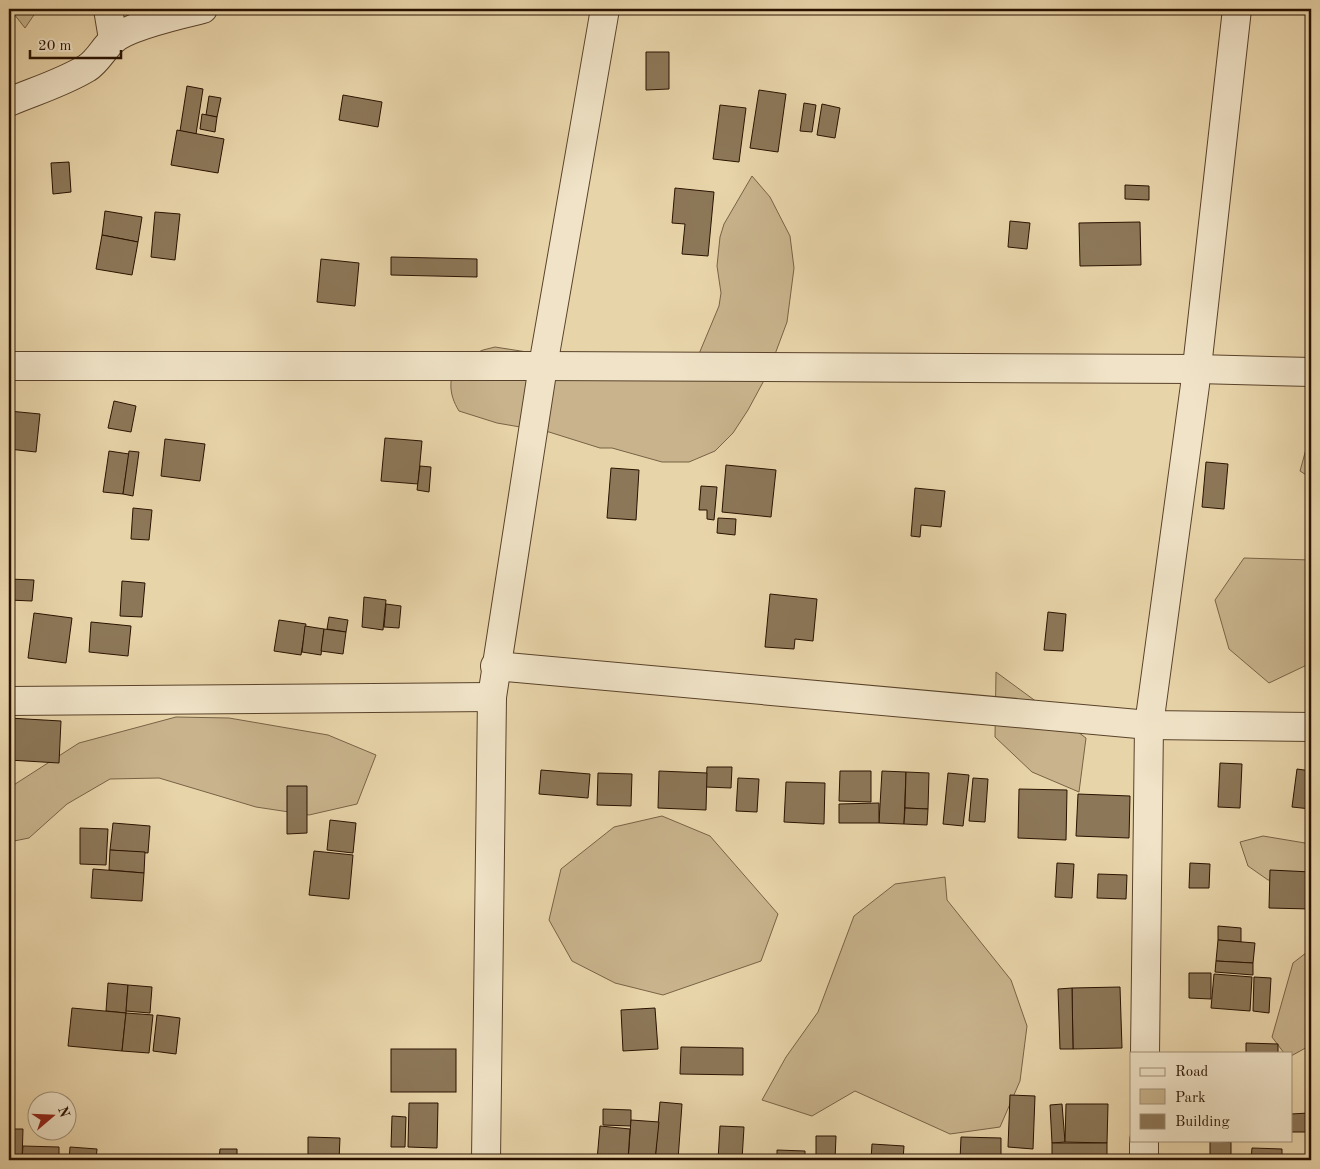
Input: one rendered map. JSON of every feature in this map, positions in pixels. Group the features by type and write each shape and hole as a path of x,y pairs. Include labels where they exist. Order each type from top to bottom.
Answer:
{"street":[{"path":"108,9 113,39"},
{"path":"9,102 64,81 89,66 113,39 165,18 204,9"},
{"path":"486,1160 492,697 495,666 543,366 605,9"},
{"path":"1145,1052 1149,725 1197,369 1237,9"},
{"path":"9,366 1197,369 1311,372"},
{"path":"495,666 1149,725 1311,727"},
{"path":"9,701 492,697"},
{"path":"1144,1142 1144,1160"}],"green space":[{"path":"10,9 38,9 25,28"},
{"path":"752,176 770,197 790,236 794,268 787,322 768,373 748,410 733,433 715,451 689,462 662,462 612,448 600,448 549,432 497,423 459,411 451,392 452,374 457,361 495,347 527,352 696,361 719,306 721,293 717,266 720,237 724,224"},
{"path":"1311,431 1311,478 1300,471"},
{"path":"1244,558 1311,560 1311,663 1269,683 1229,649 1215,600"},
{"path":"996,672 1086,738 1079,792 1032,772 995,737"},
{"path":"176,717 229,718 328,735 376,755 357,804 309,815 256,807 159,778 110,779 67,804 29,838 9,842 9,788 79,743"},
{"path":"662,816 710,836 778,914 761,961 663,995 615,983 572,961 549,920 561,869 614,827"},
{"path":"1263,836 1311,844 1311,873 1294,882 1268,880 1248,866 1240,842"},
{"path":"945,877 947,900 1011,980 1027,1026 1020,1081 1000,1127 950,1134 855,1091 812,1116 762,1100 786,1057 818,1012 854,916 895,884"},
{"path":"1311,949 1311,1045 1292,1055 1292,1052 1283,1052 1272,1037 1293,963"}],"building":[{"path":"646,52 669,52 669,89 646,90"},
{"path":"187,86 203,89 196,134 180,131"},
{"path":"759,90 786,94 778,152 750,148"},
{"path":"343,95 382,102 378,127 339,120"},
{"path":"209,96 221,98 217,117 206,115"},
{"path":"804,103 816,105 812,132 800,131"},
{"path":"822,104 840,108 835,138 817,135"},
{"path":"720,105 746,108 739,162 713,159"},
{"path":"202,114 217,117 215,132 200,129"},
{"path":"177,130 224,139 218,173 171,165"},
{"path":"69,162 71,192 53,194 51,163"},
{"path":"1125,185 1149,186 1149,200 1125,199"},
{"path":"675,188 714,192 708,256 682,254 685,224 672,223"},
{"path":"105,211 142,217 138,242 102,235"},
{"path":"155,212 180,214 175,260 151,257"},
{"path":"1010,221 1030,223 1027,249 1008,247"},
{"path":"1140,222 1141,265 1080,266 1079,223"},
{"path":"102,235 138,242 132,275 96,269"},
{"path":"391,257 477,259 477,277 391,275"},
{"path":"321,259 359,263 355,306 317,302"},
{"path":"114,401 136,406 131,432 108,428"},
{"path":"9,411 40,414 36,452 9,449"},
{"path":"385,438 422,441 418,484 381,481"},
{"path":"165,439 205,444 200,481 161,476"},
{"path":"109,451 129,454 123,494 103,492"},
{"path":"129,451 139,452 133,496 123,494"},
{"path":"1206,462 1228,464 1224,509 1202,507"},
{"path":"726,465 776,470 771,517 722,512"},
{"path":"420,466 431,467 429,492 417,490"},
{"path":"611,468 639,470 636,520 607,518"},
{"path":"701,486 717,487 714,520 707,519 707,510 699,510"},
{"path":"915,488 945,491 941,527 921,525 920,537 911,536"},
{"path":"133,508 152,510 149,540 131,539"},
{"path":"718,518 736,519 735,535 717,533"},
{"path":"9,579 34,580 32,601 9,600"},
{"path":"122,581 145,583 142,617 120,616"},
{"path":"770,594 817,599 813,641 795,639 794,649 765,647"},
{"path":"364,597 386,600 383,630 362,627"},
{"path":"386,604 401,606 399,628 384,627"},
{"path":"1048,612 1066,614 1063,651 1044,650"},
{"path":"34,613 72,618 66,663 28,658"},
{"path":"329,617 348,620 346,632 327,629"},
{"path":"279,620 306,624 301,655 274,651"},
{"path":"91,622 131,626 128,656 89,652"},
{"path":"305,626 324,629 321,655 302,652"},
{"path":"324,629 346,632 343,654 321,651"},
{"path":"9,718 61,721 59,763 9,760"},
{"path":"1220,763 1242,764 1240,808 1218,807"},
{"path":"707,767 732,767 731,788 706,787"},
{"path":"1297,769 1311,771 1311,809 1292,807"},
{"path":"541,770 590,774 588,798 539,794"},
{"path":"659,771 707,773 706,810 658,808"},
{"path":"840,771 871,771 871,802 839,801"},
{"path":"882,771 906,772 904,824 879,823"},
{"path":"906,772 929,773 928,809 905,808"},
{"path":"598,773 632,774 631,806 597,805"},
{"path":"948,773 969,775 963,826 943,824"},
{"path":"738,778 759,779 757,812 736,811"},
{"path":"973,778 988,779 985,822 969,821"},
{"path":"786,782 825,783 824,824 784,822"},
{"path":"287,786 307,786 307,833 287,834"},
{"path":"1019,789 1067,790 1066,840 1018,838"},
{"path":"1078,794 1130,796 1129,838 1076,836"},
{"path":"879,803 879,823 839,823 839,804"},
{"path":"905,808 928,809 927,825 904,824"},
{"path":"330,820 356,823 353,853 327,850"},
{"path":"113,823 150,826 148,853 110,850"},
{"path":"80,828 108,829 106,865 80,864"},
{"path":"110,850 145,852 144,873 109,870"},
{"path":"314,851 353,855 349,899 309,895"},
{"path":"1057,863 1074,864 1072,898 1055,897"},
{"path":"1190,863 1210,864 1209,888 1189,888"},
{"path":"93,869 144,873 142,901 91,898"},
{"path":"1270,870 1311,872 1311,909 1269,908"},
{"path":"1098,874 1127,875 1126,899 1097,898"},
{"path":"1218,926 1241,928 1241,942 1218,940"},
{"path":"1218,940 1255,943 1253,963 1216,961"},
{"path":"1216,961 1253,963 1253,975 1215,972"},
{"path":"1189,973 1211,973 1211,999 1189,998"},
{"path":"1214,974 1252,977 1250,1011 1211,1008"},
{"path":"1254,977 1271,978 1269,1013 1253,1011"},
{"path":"108,983 128,985 126,1013 106,1011"},
{"path":"128,985 152,987 150,1013 126,1011"},
{"path":"1120,987 1122,1048 1073,1049 1072,988"},
{"path":"1072,988 1073,1049 1060,1049 1058,989"},
{"path":"72,1008 126,1013 122,1051 68,1046"},
{"path":"655,1008 658,1049 623,1051 621,1010"},
{"path":"126,1013 153,1015 149,1053 122,1051"},
{"path":"157,1015 180,1018 176,1054 153,1051"},
{"path":"1246,1043 1278,1044 1278,1052 1246,1052"},
{"path":"681,1047 743,1048 743,1075 680,1074"},
{"path":"391,1049 456,1049 456,1092 391,1092"},
{"path":"1010,1095 1035,1096 1033,1149 1008,1147"},
{"path":"660,1102 682,1104 678,1160 655,1160"},
{"path":"409,1103 438,1103 437,1148 408,1147"},
{"path":"1062,1104 1065,1142 1052,1143 1050,1105"},
{"path":"1066,1104 1108,1104 1107,1143 1065,1142"},
{"path":"603,1109 631,1110 631,1126 603,1125"},
{"path":"1309,1113 1310,1132 1292,1132 1292,1114"},
{"path":"392,1116 406,1117 405,1147 391,1147"},
{"path":"631,1120 659,1122 655,1160 628,1160"},
{"path":"600,1126 630,1129 628,1160 597,1160"},
{"path":"720,1126 744,1127 742,1160 718,1160"},
{"path":"9,1129 23,1129 22,1160 9,1160"},
{"path":"816,1136 836,1136 835,1160 816,1160"},
{"path":"308,1137 340,1138 339,1160 308,1160"},
{"path":"961,1137 1001,1138 1001,1160 960,1160"},
{"path":"1210,1142 1231,1142 1231,1160 1210,1160"},
{"path":"1052,1143 1107,1143 1107,1160 1052,1160"},
{"path":"872,1144 904,1146 903,1160 871,1160"},
{"path":"23,1146 59,1147 59,1160 22,1160"},
{"path":"70,1147 97,1149 96,1160 69,1160"},
{"path":"1252,1148 1282,1149 1282,1160 1251,1160"},
{"path":"220,1149 237,1149 237,1160 219,1160"},
{"path":"777,1150 805,1151 805,1160 777,1159"}]}
